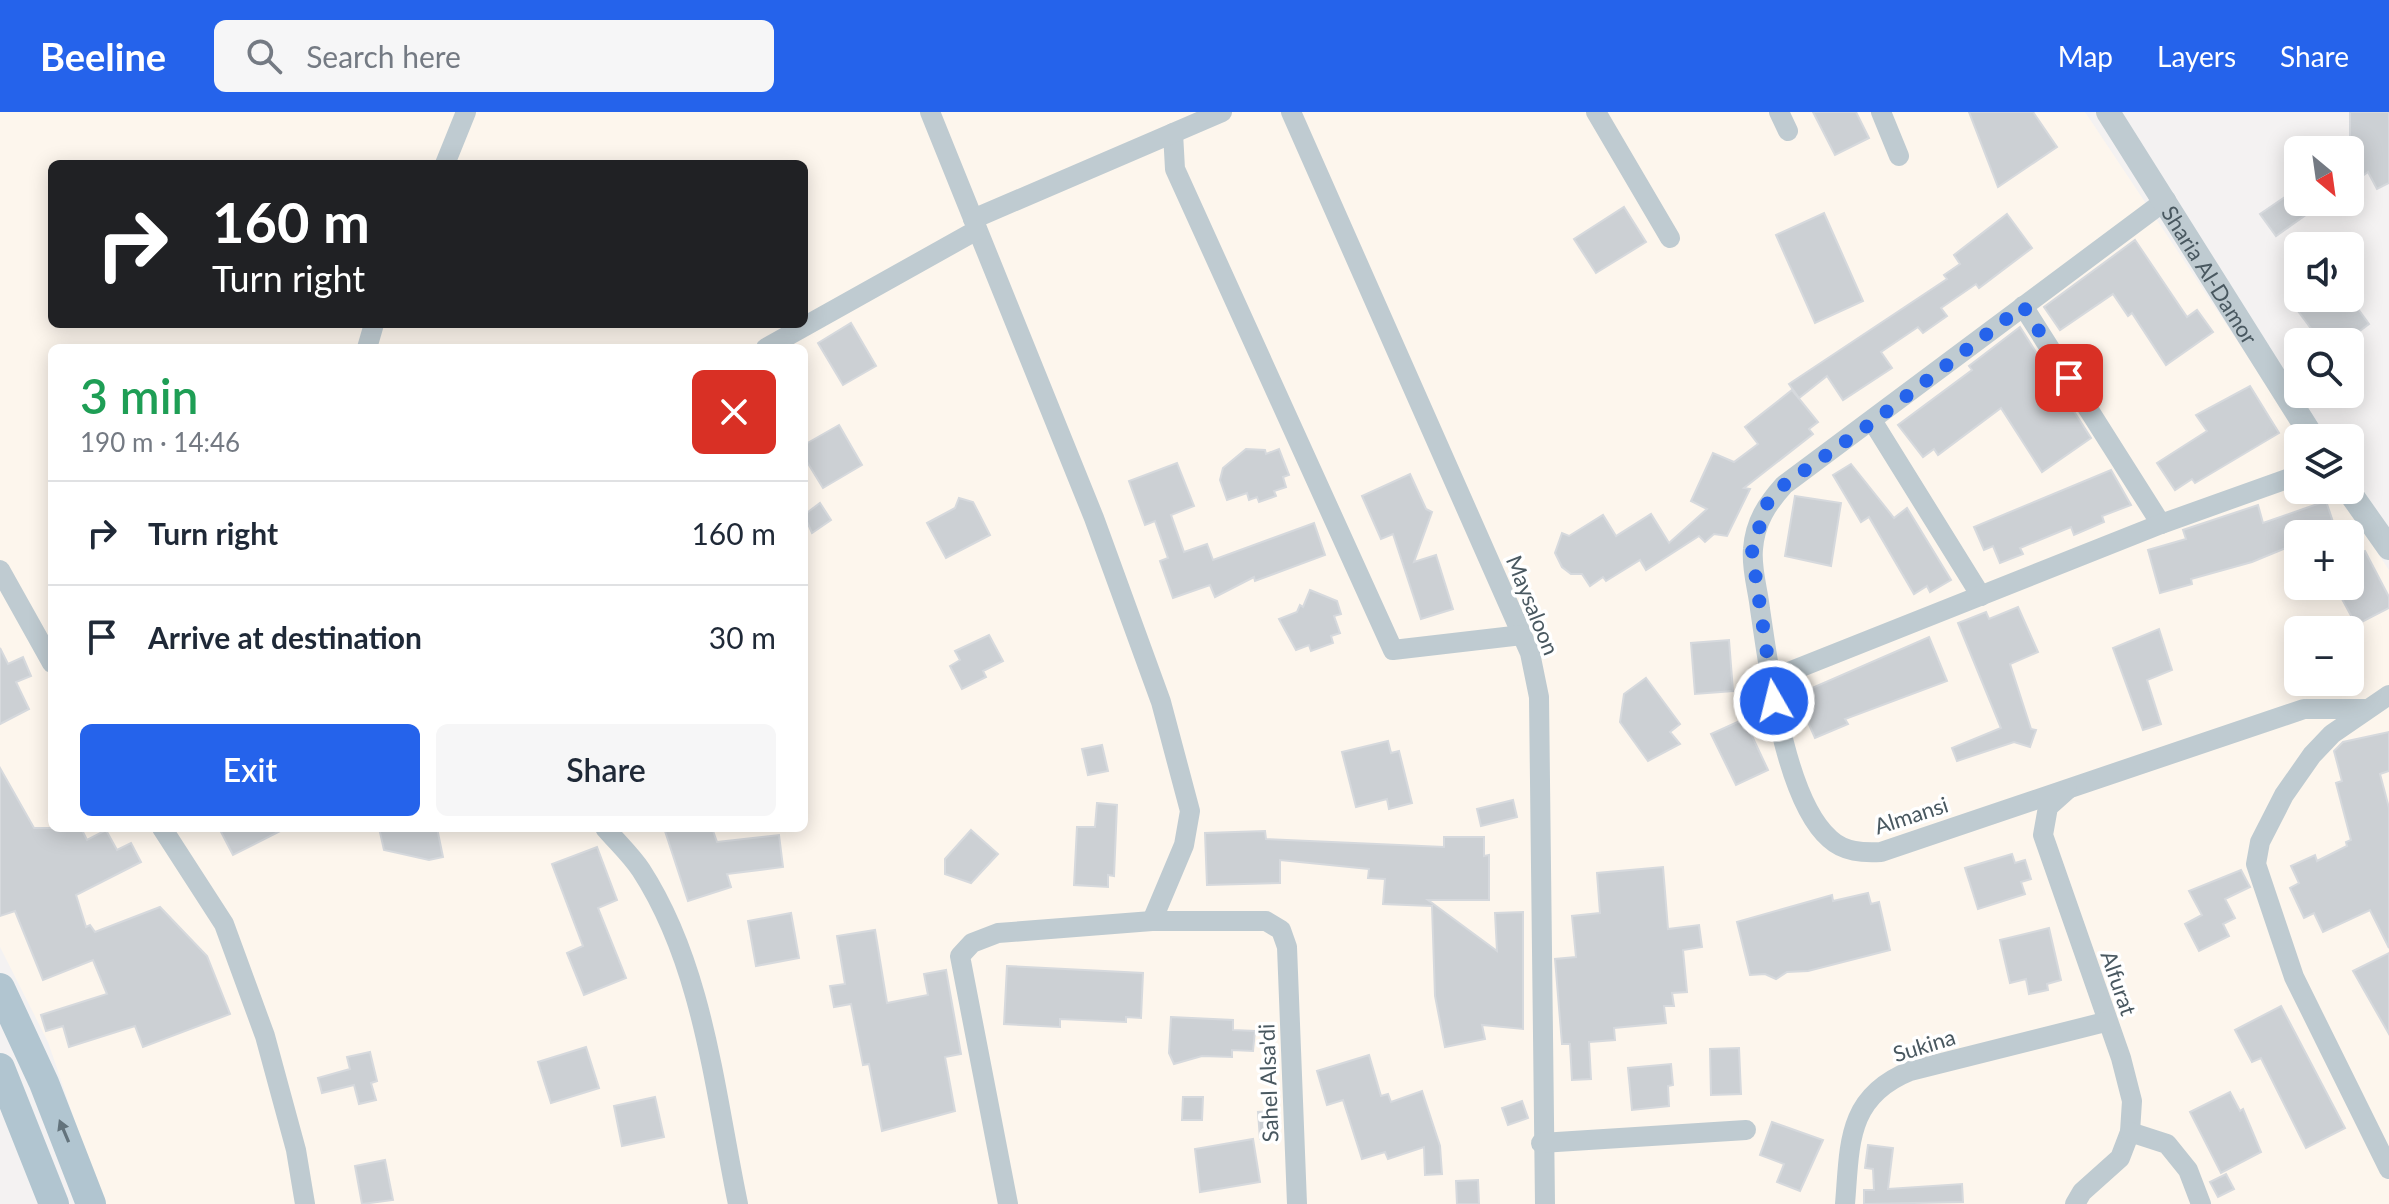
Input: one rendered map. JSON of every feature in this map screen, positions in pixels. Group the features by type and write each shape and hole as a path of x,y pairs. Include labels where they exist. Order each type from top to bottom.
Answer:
{"main road":[{"path":"0,988 44,1083 91,1204"},
{"path":"0,1068 54,1204"}],"street":[{"path":"447,160 466,112"},
{"path":"930,112 1094,518 1161,702 1190,811 1184,845 1152,921"},
{"path":"808,323 975,224 1222,112"},
{"name":"Maysaloon","path":"1291,112 1522,635 1539,697 1541,1143 1545,1204"},
{"path":"1596,112 1670,238"},
{"path":"1881,112 1899,156"},
{"name":"Sharia Al-Damor","path":"2108,112 2304,424"},
{"path":"1173,133 1175,169 1393,650 1522,635"},
{"name":"Almansi","path":"2166,200 1873,422 1784,485 1766,505 1752,552 1771,679 1787,757 1815,822 1830,840 1848,850 1881,852 2085,780 2304,709 2366,709"},
{"path":"2023,306 2161,524"},
{"path":"773,344 800,328"},
{"path":"1873,422 1981,596"},
{"path":"1771,679 2161,524 2284,480"},
{"path":"2358,504 2389,548"},
{"path":"0,570 48,656"},
{"path":"2389,695 2332,734 2298,775 2260,842 2256,864 2294,977 2389,1169"},
{"name":"Alfurat","path":"2075,1204 2082,1192 2120,1158 2130,1132 2132,1101 2126,1074 2105,1022 2043,835 2043,820 2053,800 2085,780"},
{"path":"165,832 224,924 265,1036 296,1150 305,1204"},
{"path":"608,832 640,870"},
{"path":"626,832 640,870 675,938 698,1012 738,1204"},
{"name":"Sahel Alsa'di","path":"1008,1204 960,956 972,943 998,933 1152,921 1266,921 1281,930 1287,960 1297,1204"},
{"name":"Sukina","path":"1845,1204 1856,1120 1883,1085 1910,1071 2105,1022"},
{"path":"1541,1143 1746,1130"},
{"path":"2130,1132 2167,1144 2188,1170 2201,1204"}],"shaded area":[{"path":"0,112 2085,112 2293,424 2284,424 2284,504 2345,504 2356,520 2284,520 2284,600 2364,600 2364,532 2389,570 2389,1204 103,1204 48,1042 0,947"}],"building":[{"path":"1813,112 1856,112 1869,138 1835,155"},
{"path":"1969,112 2033,112 2057,147 1998,187"},
{"path":"2350,112 2389,112 2389,183 2377,189 2368,172 2364,175 2364,136 2350,136"},
{"path":"2284,198 2284,216 2304,216 2276,236 2260,214"},
{"path":"1624,207 1646,242 1596,273 1574,239"},
{"path":"1824,213 1863,301 1815,323 1776,235"},
{"path":"2007,214 2032,248 1979,288 1976,284 1941,308 1947,316 1923,333 1918,327 1881,352 1892,368 1843,400 1827,376 1799,398 1789,384 1947,279 1944,275 1960,264 1954,255"},
{"path":"2135,240 2187,317 2197,310 2213,332 2166,365 2132,313 2128,316 2113,294 2060,330 2044,307"},
{"path":"2299,312 2360,312 2369,324 2364,328 2311,328"},
{"path":"851,323 876,366 843,385 818,343"},
{"path":"2020,327 2091,438 2042,472 2001,408 1938,455 1934,449 1923,457 1898,425 1972,370 1969,366"},
{"path":"2250,386 2279,433 2195,483 2192,479 2175,490 2157,463 2207,431 2196,415"},
{"path":"1792,390 1818,422 1809,429 1813,434 1744,488 1750,489 1727,536 1714,534 1705,542 1699,536 1646,570 1640,560 1606,581 1603,577 1590,586 1582,574 1571,574 1562,567 1555,553 1562,533 1569,536 1603,515 1616,536 1651,514 1669,543 1707,509 1691,501 1713,453 1734,462 1758,444 1745,427"},
{"path":"839,425 862,465 823,488 808,464 808,443"},
{"path":"1246,449 1265,450 1266,454 1279,449 1289,475 1283,477 1286,487 1274,491 1276,496 1259,502 1257,497 1249,500 1247,493 1227,500 1220,480 1223,468"},
{"path":"1177,463 1194,506 1171,515 1184,552 1207,544 1213,560 1314,523 1325,555 1255,581 1254,577 1215,597 1210,585 1173,598 1160,561 1168,558 1155,521 1145,525 1129,481"},
{"path":"1851,464 1894,518 1907,508 1951,580 1930,592 1927,586 1914,594 1869,517 1861,522 1833,475"},
{"path":"2111,470 2131,505 2102,516 2104,522 2074,535 2071,527 2020,548 2023,554 2000,563 1993,546 1984,550 1974,527"},
{"path":"1410,474 1426,509 1432,512 1414,562 1436,555 1453,609 1421,619 1393,534 1381,539 1362,496"},
{"path":"1795,496 1841,503 1831,566 1785,556"},
{"path":"959,498 973,502 990,535 946,558 927,523 955,508"},
{"path":"820,503 831,520 812,533 808,512"},
{"path":"2317,504 2327,504 2332,520 2284,520 2284,549 2252,562 2191,579 2192,584 2160,593 2148,550 2186,539 2183,530 2258,505 2263,523"},
{"path":"2364,551 2389,597 2389,608 2364,621 2364,616 2351,616 2343,600 2364,600"},
{"path":"1310,590 1337,601 1341,614 1334,616 1340,633 1331,636 1333,643 1311,651 1309,645 1296,650 1279,619 1297,612 1300,605 1303,607"},
{"path":"2018,607 2038,652 2010,664 2031,729 2036,730 2030,747 2014,742 1957,761 1952,748 2001,728 1958,623 1986,612 1989,619"},
{"path":"2159,629 2172,670 2147,680 2161,724 2143,730 2113,648"},
{"path":"989,635 1003,661 983,671 986,677 962,689 950,666 960,660 955,651"},
{"path":"1929,637 1947,681 1845,719 1848,724 1815,738 1796,695"},
{"path":"1729,640 1733,691 1695,694 1691,643"},
{"path":"0,648 8,664 23,657 31,676 16,682 29,709 0,724"},
{"path":"1646,678 1680,724 1670,732 1680,744 1648,761 1620,722 1624,694"},
{"path":"1744,719 1768,770 1736,785 1711,734"},
{"path":"2389,732 2389,771 2380,774 2389,808 2389,948 2370,910 2323,932 2314,913 2304,918 2290,888 2299,883 2291,866 2315,855 2317,861 2347,846 2346,842 2351,840 2336,783 2342,781 2334,751 2343,742"},
{"path":"1388,741 1391,753 1399,751 1412,803 1389,809 1387,799 1356,807 1342,752"},
{"path":"1102,745 1108,771 1088,775 1082,749"},
{"path":"0,768 34,828 48,828 48,832 83,832 87,840 107,832 117,850 131,843 141,862 76,895 86,927 90,925 95,932 160,907 207,956 230,1014 143,1047 135,1026 69,1047 63,1026 46,1031 41,1015 107,994 93,960 43,980 15,911 0,916"},
{"path":"1513,800 1517,817 1481,826 1477,809"},
{"path":"1097,803 1117,805 1114,876 1108,875 1108,887 1074,885 1077,827 1095,827"},
{"path":"971,830 998,854 971,883 945,874 945,859"},
{"path":"1265,831 1266,839 1444,847 1444,837 1484,837 1484,856 1489,855 1489,900 1428,900 1497,951 1495,913 1523,912 1523,1029 1482,1025 1485,1039 1445,1047 1435,996 1432,906 1383,904 1385,879 1368,878 1369,869 1280,860 1280,883 1207,885 1205,833"},
{"path":"221,832 278,832 233,855"},
{"path":"380,832 438,832 443,857 429,860 384,850"},
{"path":"665,832 713,832 717,842 779,835 783,867 727,874 731,887 688,901"},
{"path":"597,847 617,900 598,908 626,978 584,995 567,953 583,946 552,864"},
{"path":"2012,854 2015,863 2025,860 2031,879 2021,882 2025,894 1978,909 1965,868"},
{"path":"1663,867 1668,929 1699,925 1702,947 1683,950 1687,992 1672,993 1674,1006 1664,1006 1666,1023 1614,1028 1615,1040 1589,1042 1591,1079 1572,1080 1570,1044 1562,1044 1555,959 1576,957 1572,916 1600,913 1597,873"},
{"path":"2241,870 2250,887 2225,899 2235,918 2223,924 2229,936 2199,951 2185,924 2202,915 2189,891"},
{"path":"1868,893 1871,904 1879,902 1890,950 1808,971 1787,972 1776,979 1765,974 1750,975 1737,922 1832,895 1833,901"},
{"path":"791,913 799,958 756,966 748,921"},
{"path":"2049,928 2061,980 2047,984 2048,990 2029,994 2026,979 2010,983 2000,940"},
{"path":"875,930 887,1003 928,995 924,974 946,970 961,1054 945,1057 955,1111 882,1131 869,1064 863,1065 851,1004 834,1007 830,986 845,984 837,936"},
{"path":"2389,953 2389,1034 2353,971"},
{"path":"1007,966 1143,973 1141,1018 1126,1017 1126,1022 1060,1019 1060,1027 1004,1024"},
{"path":"2281,1006 2345,1128 2306,1148 2261,1058 2252,1062 2235,1030"},
{"path":"1171,1017 1233,1020 1233,1030 1255,1031 1253,1051 1232,1050 1232,1057 1202,1056 1174,1064 1169,1053"},
{"path":"586,1047 599,1088 551,1103 538,1062"},
{"path":"1739,1048 1741,1094 1711,1095 1710,1049"},
{"path":"370,1052 377,1081 371,1083 376,1100 359,1104 354,1085 322,1093 318,1078 350,1069 347,1057"},
{"path":"1369,1055 1381,1096 1388,1094 1391,1102 1422,1091 1440,1146 1442,1174 1425,1175 1424,1147 1388,1159 1385,1152 1362,1159 1343,1100 1327,1105 1317,1071"},
{"path":"1671,1064 1673,1085 1668,1086 1669,1106 1632,1110 1628,1068"},
{"path":"2230,1092 2240,1111 2243,1109 2261,1152 2221,1173 2190,1112"},
{"path":"655,1097 664,1137 622,1146 614,1106"},
{"path":"1183,1097 1203,1097 1202,1120 1182,1120"},
{"path":"1522,1101 1528,1118 1508,1125 1502,1108"},
{"path":"1274,1111 1276,1138 1260,1139 1258,1112"},
{"path":"1772,1122 1823,1140 1800,1191 1777,1182 1784,1164 1760,1155"},
{"path":"1253,1139 1260,1182 1200,1192 1195,1149"},
{"path":"1868,1145 1893,1148 1888,1189 1962,1184 1963,1202 1864,1204 1864,1190 1874,1190 1873,1169 1865,1168"},
{"path":"385,1160 393,1200 362,1204 355,1166"},
{"path":"2226,1174 2234,1189 2218,1197 2210,1182"},
{"path":"1478,1180 1479,1204 1457,1204 1456,1181"}],"route":[{"path":"1774,701 1752,552 1766,505 1784,485 1873,422 2023,306 2069,378"}]}
